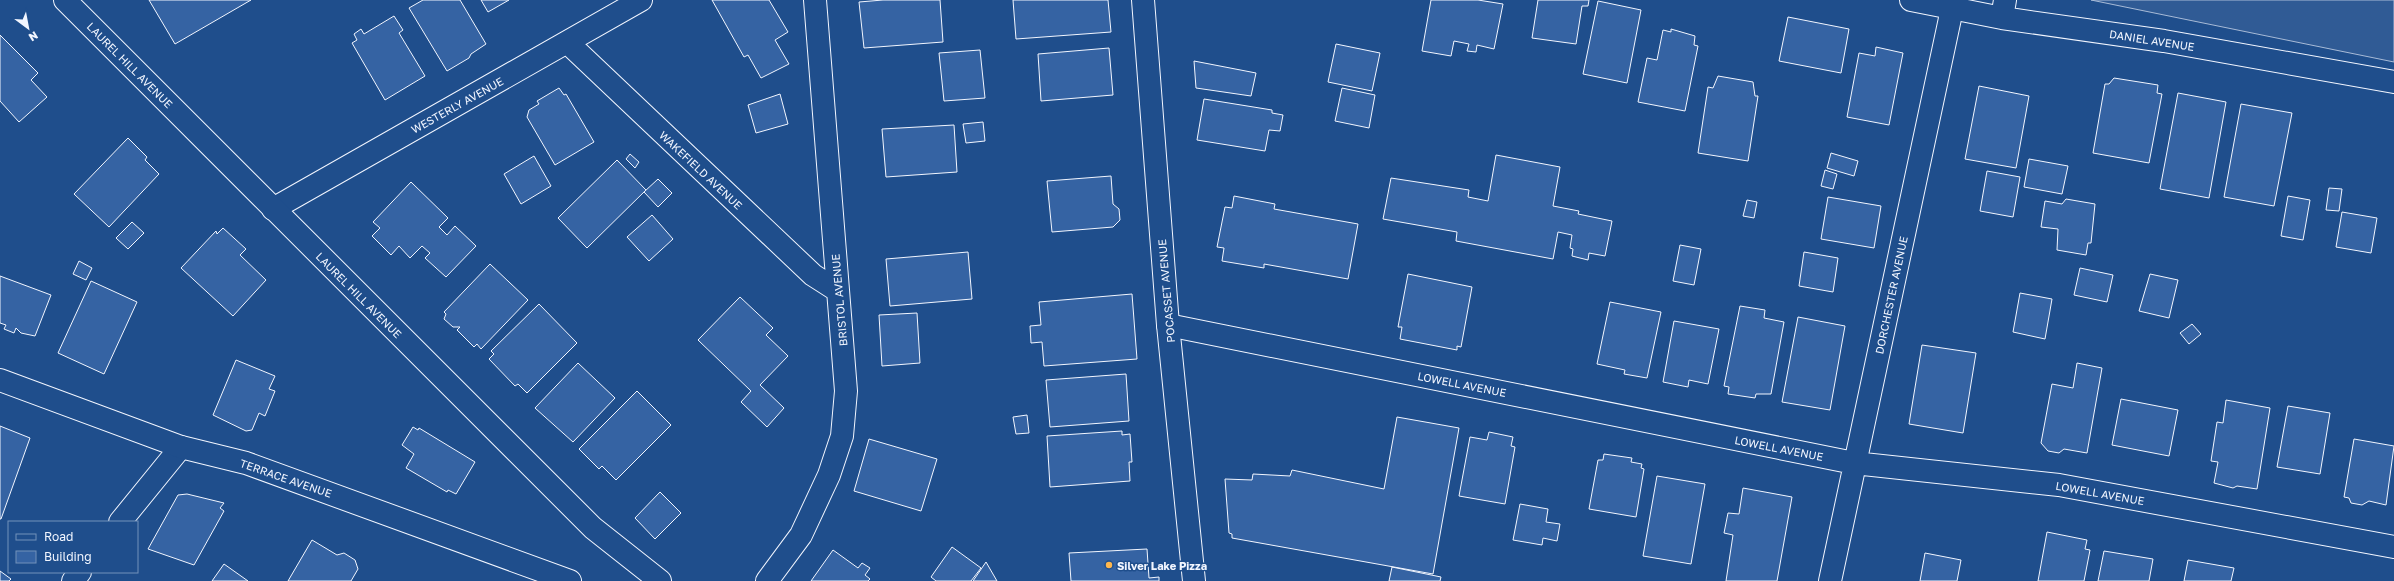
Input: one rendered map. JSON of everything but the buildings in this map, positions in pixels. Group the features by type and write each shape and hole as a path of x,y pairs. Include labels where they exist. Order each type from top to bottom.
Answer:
{"street":[{"name":"LAUREL HILL AVENUE","path":"65,0 593,528 660,581"},
{"name":"WESTERLY AVENUE","path":"273,209 568,43 641,0"},
{"name":"BRISTOL AVENUE","path":"767,581 801,535 829,475 842,436 846,391 815,0"},
{"name":"POCASSET AVENUE","path":"1143,0 1168,325 1194,581"},
{"name":"DANIEL AVENUE","path":"1911,0 1952,9 2004,9 2164,41 2394,82"},
{"name":"DORCHESTER AVENUE","path":"1830,581 1952,9"},
{"name":"WAKEFIELD AVENUE","path":"568,43 813,275 838,291"},
{"name":"LOWELL AVENUE","path":"1168,325 1854,463 2058,485 2394,547"},
{"name":"TERRACE AVENUE","path":"0,380 181,446 246,463 570,581"},
{"path":"121,521 181,446"},
{"path":"73,581 79,573"}],"shaded area":[{"path":"2091,0 2394,0 2394,62 2169,16"}],"place":[{"name":"Silver Lake Pizza","path":"1109,565"}]}
